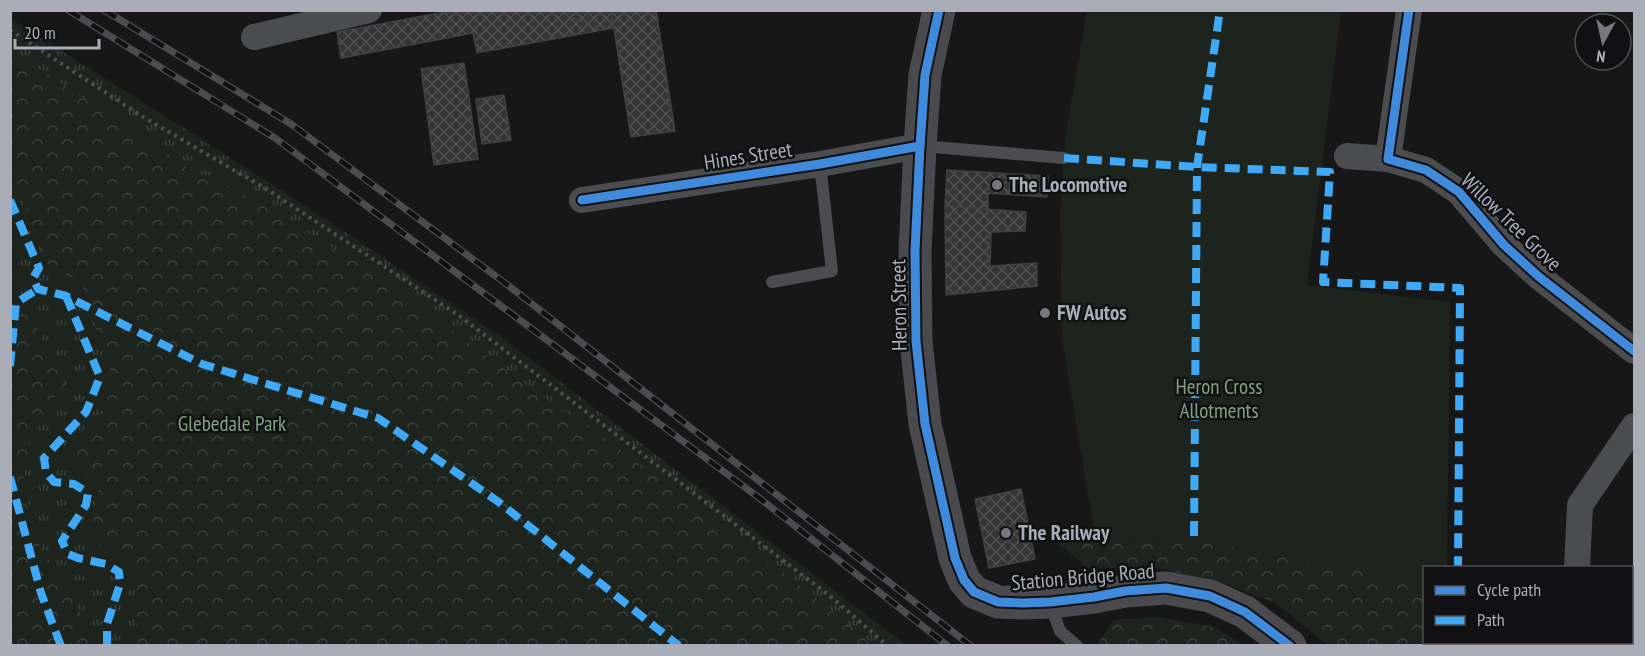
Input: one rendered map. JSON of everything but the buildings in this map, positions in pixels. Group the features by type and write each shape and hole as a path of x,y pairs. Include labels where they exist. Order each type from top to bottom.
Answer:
{"street":[{"path":"254,37 369,10"},
{"name":"Heron Street","path":"939,10 925,75 920,146 915,251 916,341 925,424 955,558 964,580 974,592"},
{"path":"1388,159 1409,10"},
{"name":"Hines Street","path":"582,200 820,164 920,146"},
{"name":"Willow Tree Grove","path":"1347,156 1388,159 1426,171 1459,192 1504,245 1538,276 1635,351"},
{"path":"1576,566 1580,506 1635,426"},
{"name":"Station Bridge Road","path":"974,592 998,602 1023,603 1050,602 1125,591 1166,588 1210,596 1245,612 1290,645"}],"lane":[{"path":"920,146 1064,159"},
{"path":"772,282 832,271 820,164"},
{"path":"1050,602 1060,631 1077,645"}],"path":[{"path":"10,30 140,115 268,190 458,315 830,596 888,645"}],"green space":[{"name":"Heron Cross Allotments","path":"1087,11 1341,11 1307,285 1450,302 1447,566 1423,566 1423,583 1190,540 1095,536 1062,339 1060,215 1065,137"},
{"name":"Glebedale Park","path":"10,18 306,206 504,339 906,645 11,645"},
{"name":"Glebedale Park","path":"11,60 28,61 188,168 257,201 356,262 607,440 774,566 851,626 871,645 138,645 133,569 90,538 99,488 74,469 70,454 98,420 113,378 81,283 45,263 11,166"},
{"path":"10,296 38,330 64,385 32,428 23,481 38,543 78,606 90,645 11,645"},
{"path":"1095,536 1190,540 1423,583 1423,644 1446,645 1328,645 1274,602 1217,581 1152,567 1088,568 1059,544"},
{"path":"1158,617 1214,627 1244,645 1097,645 1114,620"}],"railway":[{"path":"68,10 275,138 758,497 948,646"},
{"path":"104,10 291,124 509,286 971,646"}],"marked path":[{"path":"1194,536 1197,167 1220,10"},
{"path":"1064,158 1197,167 1330,172 1323,282 1460,288 1458,566"},
{"path":"10,200 39,268 33,278 38,289 66,296 202,364 378,418 500,503 679,646"},
{"path":"10,366 16,303 38,289"},
{"path":"66,296 100,377 86,412 44,458 46,472 54,482 74,484 88,493 86,505 62,541 68,554 106,564 119,572 120,584 107,624 107,646"},
{"path":"10,477 41,593 61,646"}],"cycle path":[{"path":"939,10 925,75 920,146 915,251 916,341 925,424 955,558 964,580 974,592 998,602 1050,602 1125,591 1166,588 1210,596 1245,612 1290,646"},
{"path":"1409,10 1388,159 1426,170 1459,192 1504,245 1538,276 1634,351"},
{"path":"582,200 820,164 920,146"}],"place":[{"name":"The Locomotive","path":"997,185"},
{"name":"FW Autos","path":"1045,313"},
{"name":"The Railway","path":"1006,533"}]}
